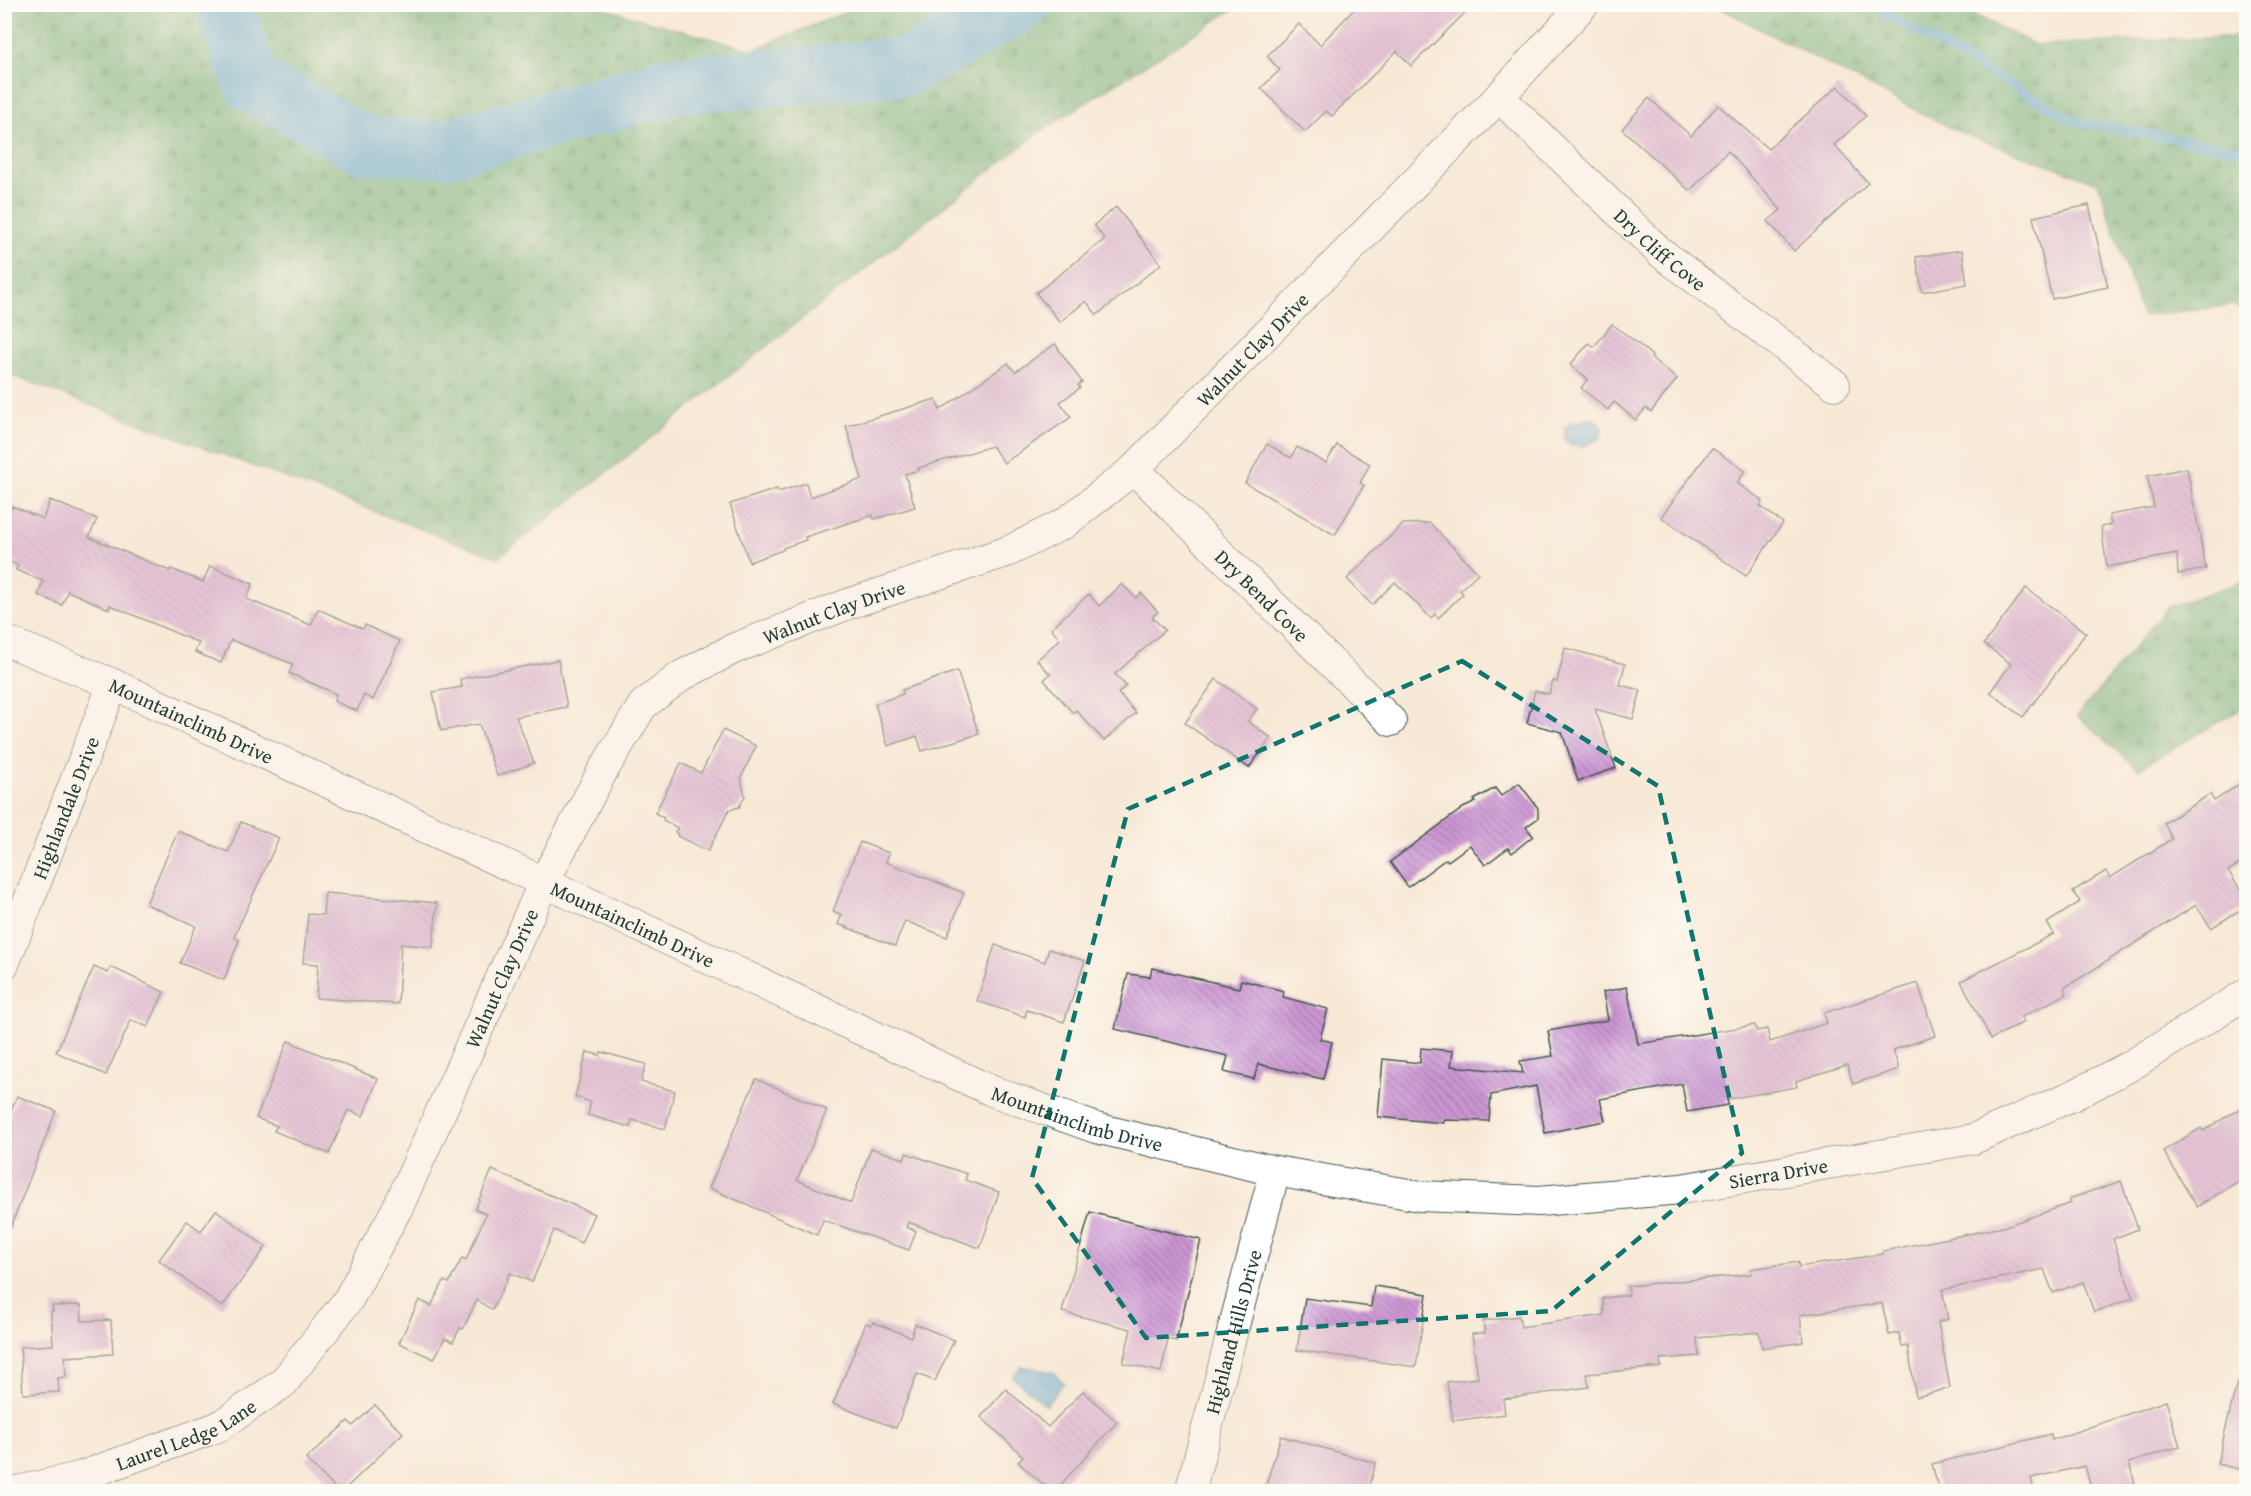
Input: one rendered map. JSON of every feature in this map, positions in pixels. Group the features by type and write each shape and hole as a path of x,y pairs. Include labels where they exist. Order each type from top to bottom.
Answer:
{"street":[{"name":"Walnut Clay Drive","path":"283,1383 348,1300 399,1205 544,882 602,772 643,705 681,676 733,649 848,604 1009,551 1065,523 1134,469 1499,97 1584,4"},
{"name":"Dry Cliff Cove","path":"1499,97 1660,252 1835,385"},
{"name":"Dry Bend Cove","path":"1134,469 1390,721"},
{"name":"Mountainclimb Drive","path":"4,640 113,684 992,1091 1096,1128 1275,1171"},
{"name":"Highlandale Drive","path":"4,964 113,684"},
{"name":"Sierra Drive","path":"1275,1171 1420,1196 1539,1201 1681,1189 1973,1139 2072,1096 2120,1071 2247,994"},
{"name":"Highland Hills Drive","path":"1190,1491 1275,1171"},
{"name":"Laurel Ledge Lane","path":"13,1491 79,1477 218,1426 283,1383"}],"highlighted area":[{"path":"1462,661 1658,786 1742,1153 1551,1311 1146,1338 1032,1178 1128,809"}],"green space":[{"path":"4,5 591,5 752,50 863,5 1240,5 1038,133 498,558 5,373"},
{"path":"1714,5 1954,5 2036,45 2246,36 2246,312 2233,305 2142,316 2098,183 1954,130"},
{"path":"2246,580 2246,706 2138,769 2077,716 2168,607"}],"water":[{"path":"1591,418 1597,421 1602,429 1600,438 1583,447 1571,446 1565,439 1564,428 1571,423"},
{"path":"1022,1366 1053,1372 1064,1383 1046,1405 1012,1377"}],"building":[{"path":"1359,4 1474,4 1411,66 1397,51 1332,116 1326,111 1305,132 1261,88 1280,70 1267,56 1299,24 1320,45"},
{"path":"1838,86 1866,116 1834,145 1868,183 1794,251 1768,221 1781,210 1728,151 1690,191 1622,129 1649,98 1691,136 1718,105 1768,149"},
{"path":"2089,205 2108,287 2052,299 2033,217"},
{"path":"1116,207 1161,264 1097,315 1086,301 1060,322 1036,293 1105,239 1094,225"},
{"path":"1962,250 1967,284 1922,292 1916,257"},
{"path":"1612,324 1641,346 1652,356 1651,358 1677,379 1651,412 1646,408 1636,420 1614,402 1608,410 1581,388 1588,379 1570,365 1589,343 1594,347"},
{"path":"1055,344 1082,382 1078,385 1080,388 1060,402 1071,417 1004,463 992,446 905,474 915,507 874,519 873,515 805,537 806,540 749,562 730,504 777,489 778,492 806,483 810,497 862,479 846,426 936,399 940,410 1008,363 1015,372"},
{"path":"1267,444 1291,458 1297,447 1326,463 1337,445 1370,464 1360,483 1364,485 1335,535 1245,483"},
{"path":"1712,448 1745,471 1737,483 1763,501 1760,506 1783,523 1746,576 1661,517"},
{"path":"2187,468 2206,569 2178,574 2177,554 2107,567 2101,527 2111,525 2109,515 2154,507 2147,476"},
{"path":"50,500 97,519 89,537 170,571 171,569 203,582 210,566 253,584 246,599 311,625 318,609 363,629 365,625 400,641 373,700 364,695 357,711 334,701 336,694 289,673 293,664 231,640 221,663 195,652 199,643 110,605 109,609 68,591 62,605 38,595 43,581 16,570 18,565 4,560 4,525 12,506 43,519"},
{"path":"1430,523 1478,573 1460,590 1463,594 1438,618 1435,614 1431,618 1395,582 1372,605 1347,579 1403,524"},
{"path":"1122,584 1136,598 1141,593 1158,612 1152,617 1165,630 1115,674 1126,686 1118,693 1136,713 1104,741 1076,710 1073,713 1044,680 1050,674 1037,660 1060,639 1051,628 1089,594 1099,606"},
{"path":"2026,588 2086,633 2023,717 1990,692 2011,664 1984,644"},
{"path":"1565,648 1625,664 1620,685 1641,690 1633,719 1595,709 1616,768 1578,781 1562,732 1527,723 1535,691 1549,694 1553,681 1557,682"},
{"path":"558,660 567,707 516,717 534,763 497,776 479,724 441,731 433,692 462,687 460,679"},
{"path":"957,671 979,734 922,751 917,736 888,746 875,704 903,694 902,690"},
{"path":"1216,679 1257,709 1248,721 1271,738 1249,768 1185,723"},
{"path":"723,730 756,746 741,778 745,796 739,807 729,810 708,851 677,836 675,832 678,828 655,813 681,763 701,773"},
{"path":"2247,779 2247,859 2228,871 2247,900 2247,906 2211,928 2196,905 2064,988 2067,994 2021,1017 2024,1022 1991,1039 1961,981 2054,934 2047,923 2080,902 2073,891 2106,871 2110,878 2172,839 2164,823 2210,794 2214,801"},
{"path":"1519,783 1538,808 1538,818 1526,827 1533,836 1512,853 1508,848 1485,865 1470,845 1448,861 1446,859 1408,887 1390,862 1463,808 1476,802 1474,800 1495,788 1501,796"},
{"path":"241,822 279,838 234,937 239,940 224,980 180,963 196,926 146,904 178,831 228,852"},
{"path":"860,842 889,853 886,862 964,893 947,937 905,921 895,946 838,924 842,915 833,911"},
{"path":"325,893 437,903 433,947 401,944 398,1004 316,998 318,964 303,963 308,914 323,915"},
{"path":"995,945 1045,962 1049,949 1085,961 1064,1022 1027,1010 1025,1017 977,1001"},
{"path":"94,967 108,973 111,967 164,992 148,1027 131,1020 106,1075 56,1052"},
{"path":"1152,968 1239,988 1241,980 1284,991 1283,997 1328,1009 1320,1039 1332,1042 1323,1079 1258,1064 1254,1079 1224,1072 1228,1056 1115,1029 1128,974 1150,977"},
{"path":"1918,983 1935,1036 1893,1050 1899,1069 1853,1084 1847,1065 1796,1081 1797,1087 1727,1099 1728,1105 1687,1112 1682,1084 1600,1099 1605,1121 1545,1133 1536,1086 1491,1095 1489,1121 1444,1120 1444,1123 1378,1117 1383,1059 1420,1063 1421,1048 1453,1051 1451,1066 1523,1073 1520,1061 1553,1056 1548,1031 1608,1020 1603,992 1627,987 1638,1044 1755,1025 1757,1031 1767,1029 1770,1042 1827,1023 1824,1013"},
{"path":"288,1041 378,1079 363,1116 348,1110 329,1154 274,1131 277,1126 256,1118"},
{"path":"587,1052 600,1055 601,1052 646,1064 641,1082 675,1091 665,1129 632,1120 630,1127 588,1115 591,1102 575,1097"},
{"path":"756,1079 827,1110 797,1180 851,1203 871,1148 904,1159 906,1153 967,1174 965,1180 999,1192 980,1248 908,1222 906,1227 916,1231 909,1250 823,1220 817,1235 709,1188"},
{"path":"17,1096 56,1111 6,1239 4,1239 4,1128"},
{"path":"2247,1104 2247,1176 2197,1207 2163,1151 2201,1128 2203,1131"},
{"path":"492,1170 594,1214 581,1243 554,1230 532,1282 510,1273 492,1310 477,1300 463,1329 460,1328 453,1342 445,1338 434,1359 399,1343 419,1300 431,1306 444,1281 449,1283 462,1258 466,1260 486,1214 475,1209"},
{"path":"2121,1181 2138,1229 2113,1239 2133,1298 2094,1312 2083,1282 2053,1293 2044,1269 1942,1290 1948,1319 1938,1322 1950,1388 1916,1397 1908,1346 1902,1347 1899,1333 1889,1335 1882,1303 1800,1315 1803,1342 1762,1348 1759,1332 1697,1338 1699,1356 1660,1359 1661,1367 1587,1374 1589,1387 1503,1399 1505,1414 1453,1421 1447,1382 1478,1378 1472,1334 1485,1333 1483,1321 1519,1316 1521,1327 1604,1315 1603,1298 1629,1295 1628,1286 1751,1274 1750,1269 1798,1262 1799,1267 1883,1254 1883,1251 2003,1227 2071,1203 2069,1199"},
{"path":"216,1210 266,1247 222,1307 159,1260 187,1221 201,1231"},
{"path":"1090,1212 1201,1240 1176,1341 1168,1339 1161,1372 1123,1363 1131,1329 1062,1312"},
{"path":"1374,1286 1427,1294 1416,1367 1297,1350 1305,1298 1371,1307"},
{"path":"81,1305 82,1321 111,1320 113,1354 65,1357 66,1377 58,1378 59,1392 23,1394 20,1347 53,1345 52,1306"},
{"path":"873,1322 911,1337 915,1324 954,1340 935,1381 917,1374 896,1428 833,1404 866,1323 872,1325"},
{"path":"2237,1383 2247,1384 2247,1471 2217,1464"},
{"path":"1006,1389 1048,1427 1083,1391 1117,1422 1055,1491 1051,1491 1018,1462 1023,1456 981,1417"},
{"path":"2166,1401 2180,1446 2129,1463 2137,1491 2092,1491 2085,1466 2031,1478 2034,1491 1939,1491 1932,1464 2051,1434 2052,1440"},
{"path":"375,1405 403,1433 343,1491 338,1491 306,1459 348,1421 353,1426"},
{"path":"1281,1436 1376,1463 1368,1491 1264,1491"}],"waterway":[{"path":"223,4 252,83 364,145 447,148 668,86 909,66 1020,4"},
{"path":"1868,4 2076,122 2246,151"}]}
